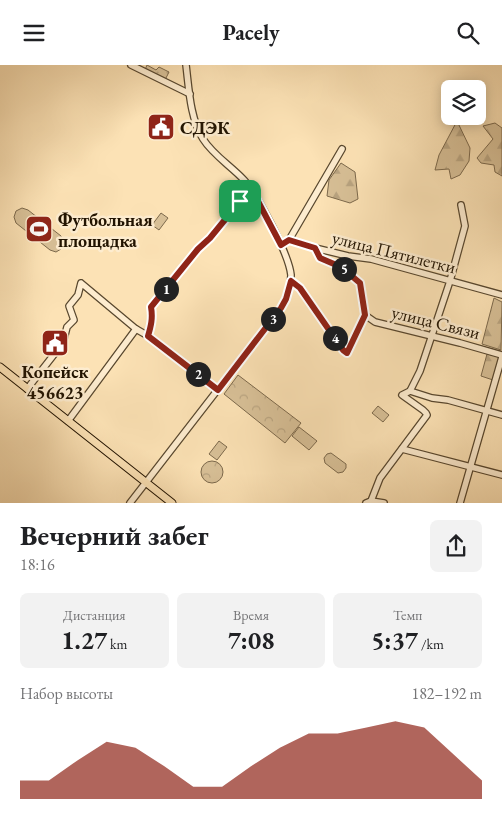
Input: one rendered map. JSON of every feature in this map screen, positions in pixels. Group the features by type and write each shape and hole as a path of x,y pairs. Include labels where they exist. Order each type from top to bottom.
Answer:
{"main road":[{"path":"0,367 172,503"}],"street":[{"path":"131,65 190,94"},
{"path":"130,503 281,308 286,299 291,281 288,263 281,245 251,188 204,141 196,125 186,65"},
{"path":"281,245 289,240 342,149"},
{"path":"148,336 153,314 151,307 251,188"},
{"path":"384,503 369,502 380,478 427,415 402,395 410,391 420,371 450,281 465,226 460,205"},
{"name":"улица Пятилетки","path":"289,240 348,256 371,259 502,295"},
{"path":"291,281 300,288 347,353 365,315 360,283 341,267 320,258 315,248"},
{"path":"27,389 63,343 67,327 74,320 69,306 78,295 80,283 136,329 148,336 218,390"},
{"name":"улица Связи","path":"365,315 375,322 502,356"},
{"path":"68,421 136,329"},
{"path":"460,503 502,356"},
{"path":"410,391 502,415"},
{"path":"402,449 502,475"}],"green space":[{"path":"147,65 156,70 159,67 169,72 165,80 145,70"},
{"path":"495,123 502,128 502,176 495,172 494,165 481,163 477,158 493,139 483,126"},
{"path":"455,125 459,125 470,148 469,161 460,175 451,179 449,169 435,170 439,155"},
{"path":"341,163 355,172 358,199 350,203 327,196 329,180"},
{"path":"22,208 28,210 61,236 64,243 61,249 56,252 50,250 16,223 14,217 16,211"},
{"path":"161,213 168,218 159,230 152,225"},
{"path":"494,298 502,302 501,350 482,344"},
{"path":"487,354 500,357 493,380 481,376"},
{"path":"238,375 301,423 285,443 224,394"},
{"path":"378,406 389,415 383,422 372,413"},
{"path":"299,427 317,441 309,450 292,436"},
{"path":"219,441 227,447 217,460 209,454"},
{"path":"331,453 346,464 343,472 338,473 325,463 324,458 327,454"},
{"path":"212,461 220,464 223,472 220,480 212,483 204,480 201,472 204,464"}],"place":[{"name":"СДЭК","path":"161,127"},
{"name":"Футбольная площадка","path":"39,229"},
{"name":"Копейск 456623","path":"55,343"}],"route":[{"path":"251,188 281,245 289,240 315,248 320,258 341,267 360,283 365,315 347,353 300,288 291,281 286,299 281,308 218,390 148,336 153,314 151,307 240,201 251,188"}]}
